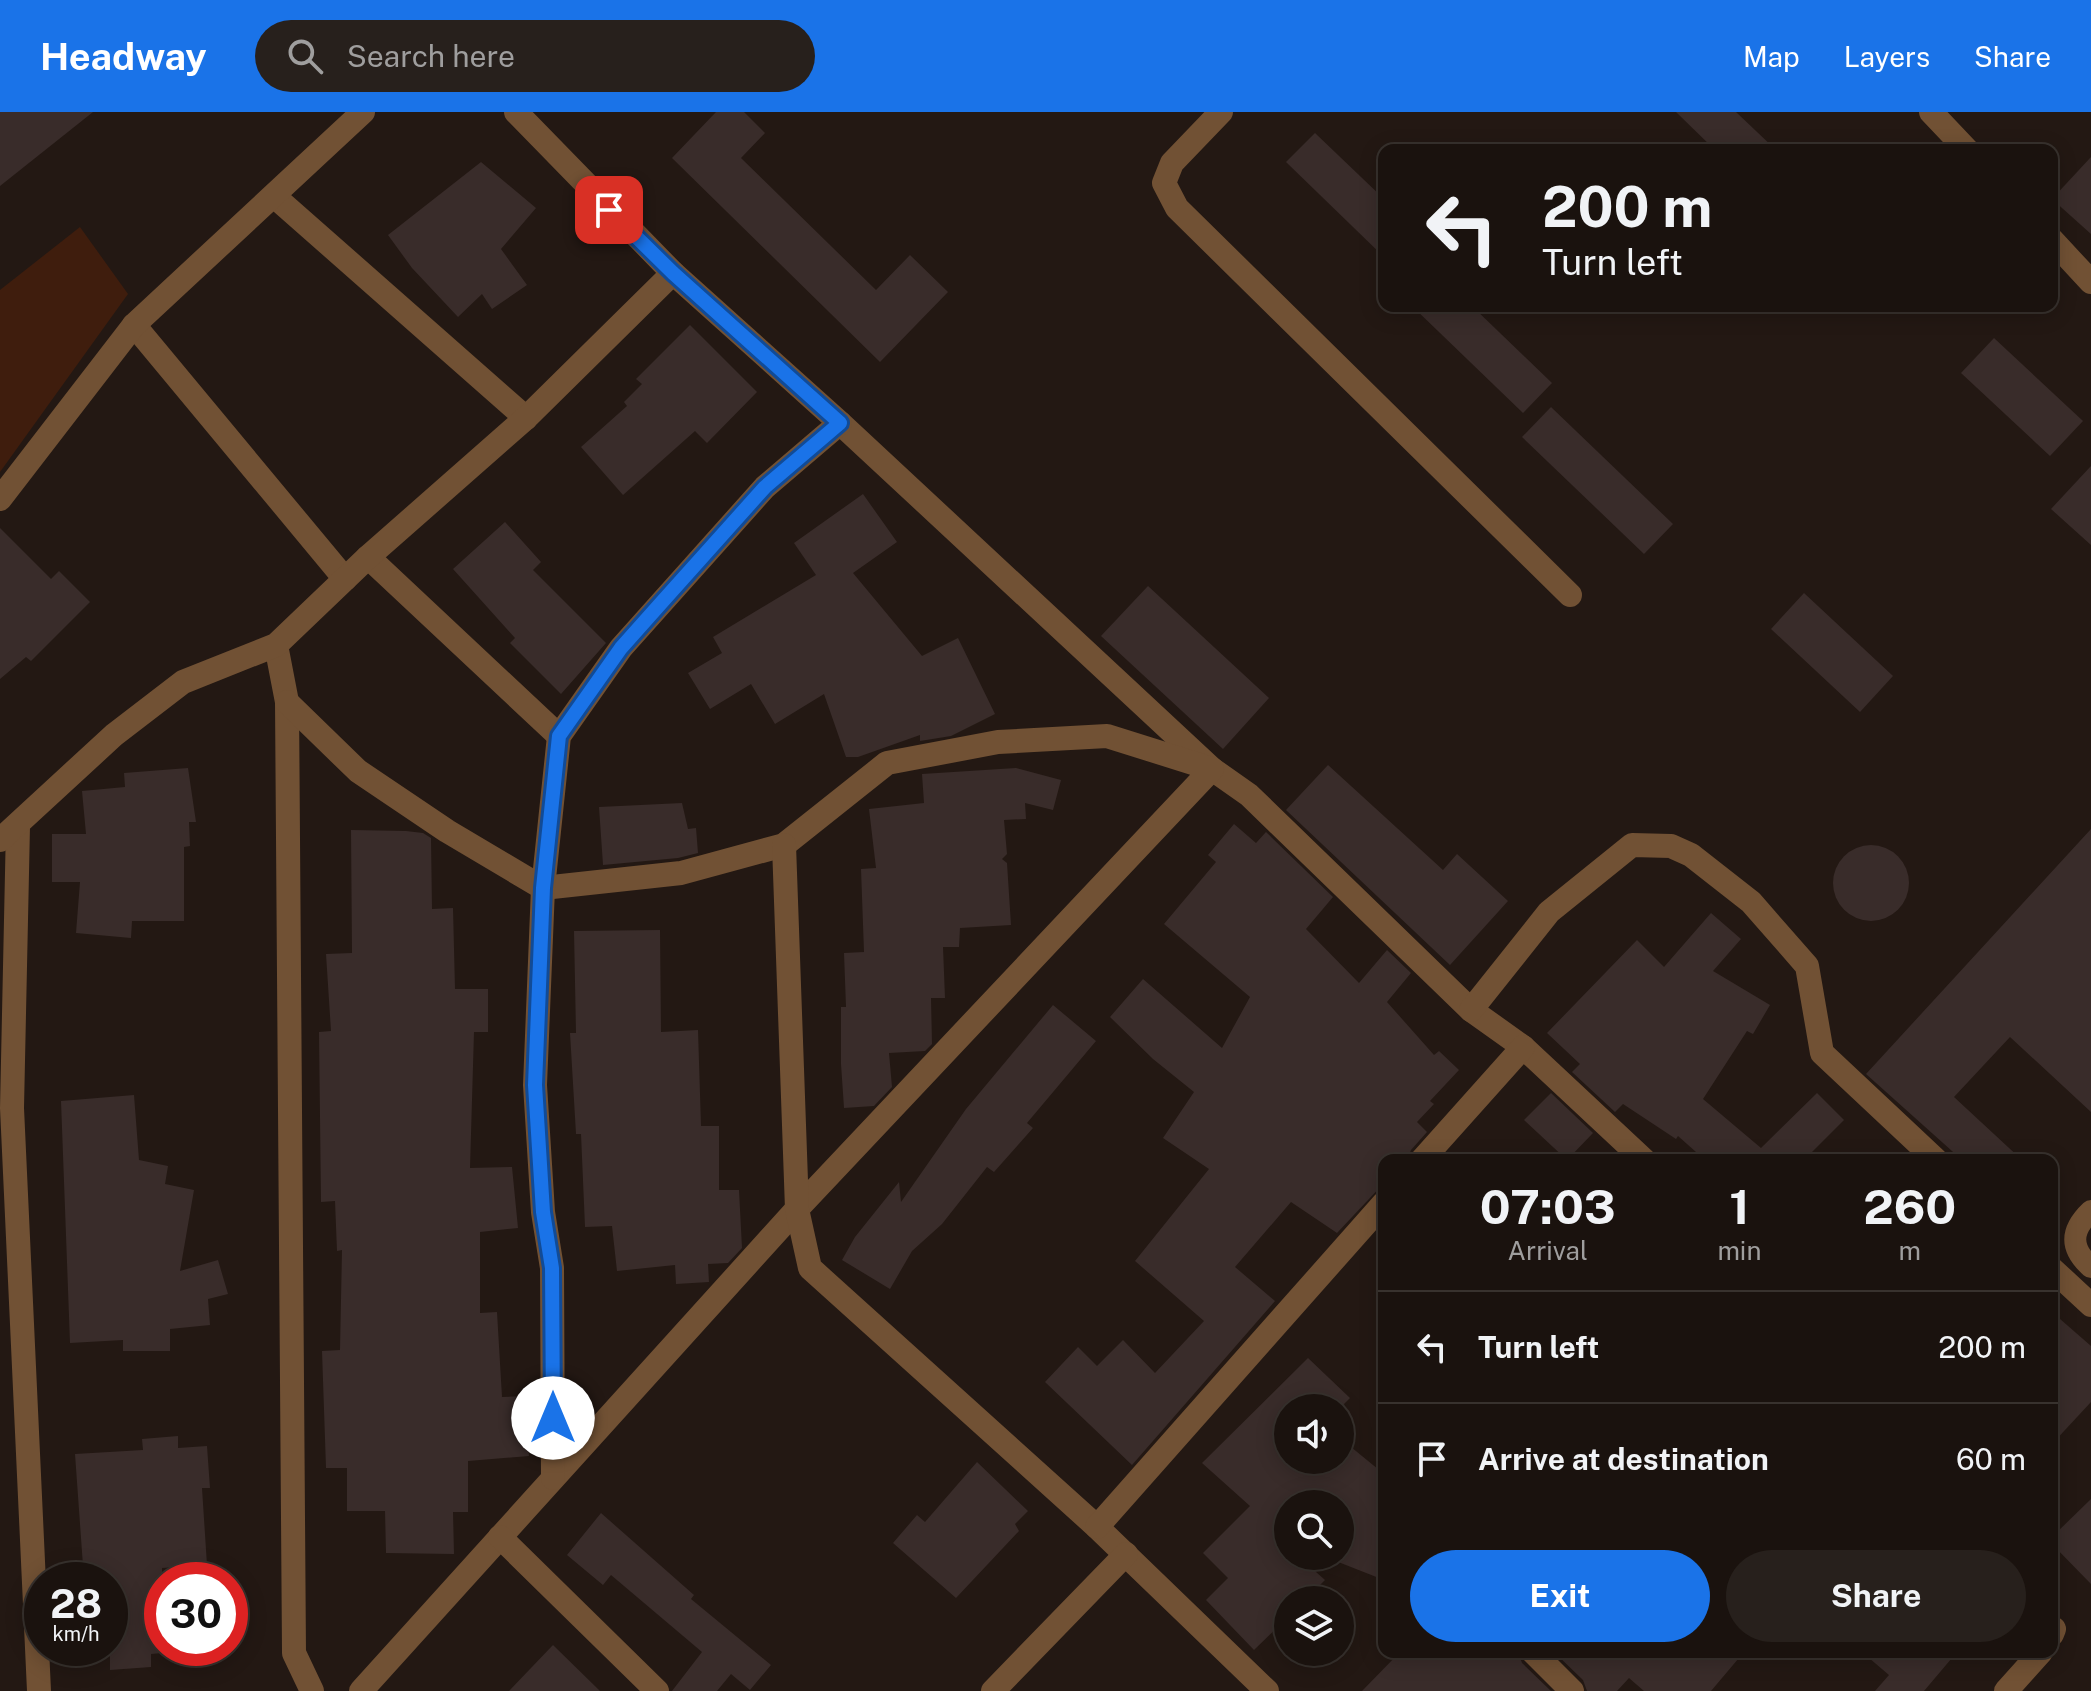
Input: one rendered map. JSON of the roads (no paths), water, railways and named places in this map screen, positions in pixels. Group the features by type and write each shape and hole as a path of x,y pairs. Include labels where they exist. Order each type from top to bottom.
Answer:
{"street":[{"path":"0,499 134,325 363,112"},
{"path":"516,112 673,273 840,423 1212,769 1249,795 1471,1010 1523,1047 1638,1154"},
{"path":"1221,112 1172,163 1164,183 1177,208 1570,595"},
{"path":"1931,112 1961,144"},
{"path":"274,196 526,418"},
{"path":"2058,246 2091,282"},
{"path":"39,1691 6,1114 9,833 114,735 183,682 276,645 368,557 526,418 673,273"},
{"path":"134,325 345,579"},
{"path":"553,1478 552,1268 543,1212 535,1085 543,888 559,736 621,648 765,487 840,423"},
{"path":"368,557 559,736"},
{"path":"276,645 287,702 294,1653 312,1691"},
{"path":"287,702 358,771 447,831 543,888 681,873 784,845 887,763 998,742 1107,736 1212,769"},
{"path":"361,1691 797,1209 1212,769"},
{"path":"784,845 797,1209 810,1268 1097,1527 1267,1691"},
{"path":"1471,1010 1549,912 1632,845 1671,846 1691,855 1751,902 1807,966 1822,1053 1930,1154"},
{"path":"1427,1154 1523,1047"},
{"path":"1097,1527 1378,1210"},
{"path":"2058,1275 2091,1305"},
{"path":"500,1537 657,1691"},
{"path":"993,1691 1126,1554"},
{"path":"1539,1658 1572,1691"},
{"path":"2006,1691 2036,1658"}],"lane":[{"path":"2091,1211 2077,1225 2073,1237 2079,1257 2091,1267"}]}
